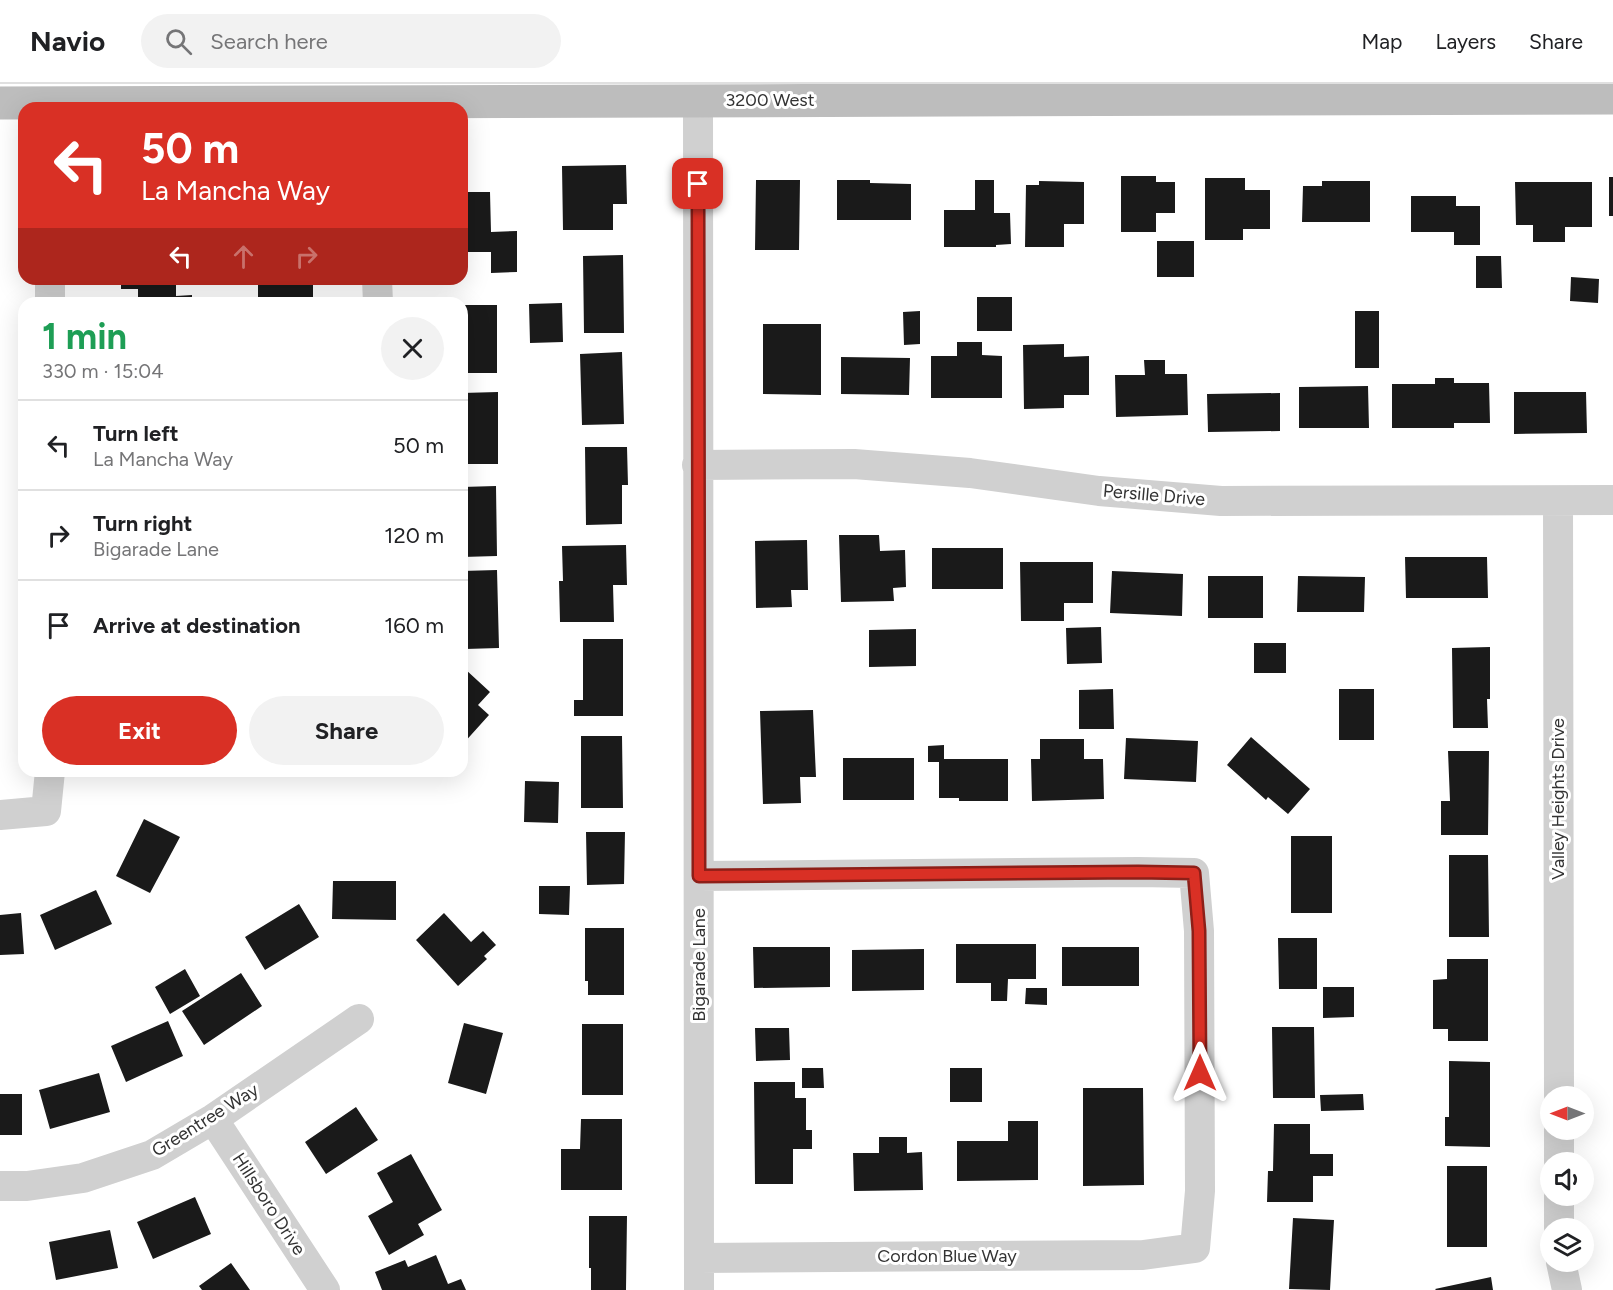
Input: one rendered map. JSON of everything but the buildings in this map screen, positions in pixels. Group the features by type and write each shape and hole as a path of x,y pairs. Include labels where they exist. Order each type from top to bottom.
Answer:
{"street":[{"name":"3200 West","path":"468,104 1268,91 1613,98"},
{"name":"Bigarade Lane","path":"698,100 699,1290"},
{"name":"3200 West","path":"0,103 18,104"},
{"name":"Persille Drive","path":"697,465 854,464 970,472 1099,491 1221,501 1613,500"},
{"name":"Valley Heights Drive","path":"1558,501 1559,1086"},
{"path":"0,815 46,811 49,777"},
{"name":"Cordon Blue Way","path":"699,876 1194,873 1199,931 1200,1191 1195,1248 1143,1255 699,1258"},
{"name":"Greentree Way","path":"0,1186 27,1186 84,1178 152,1155 213,1119 359,1019"},
{"name":"Hillsboro Drive","path":"213,1119 325,1290"},
{"path":"1563,1272 1567,1290"}],"route":[{"path":"698,184 699,876 1194,873 1199,931 1200,1073"}]}
